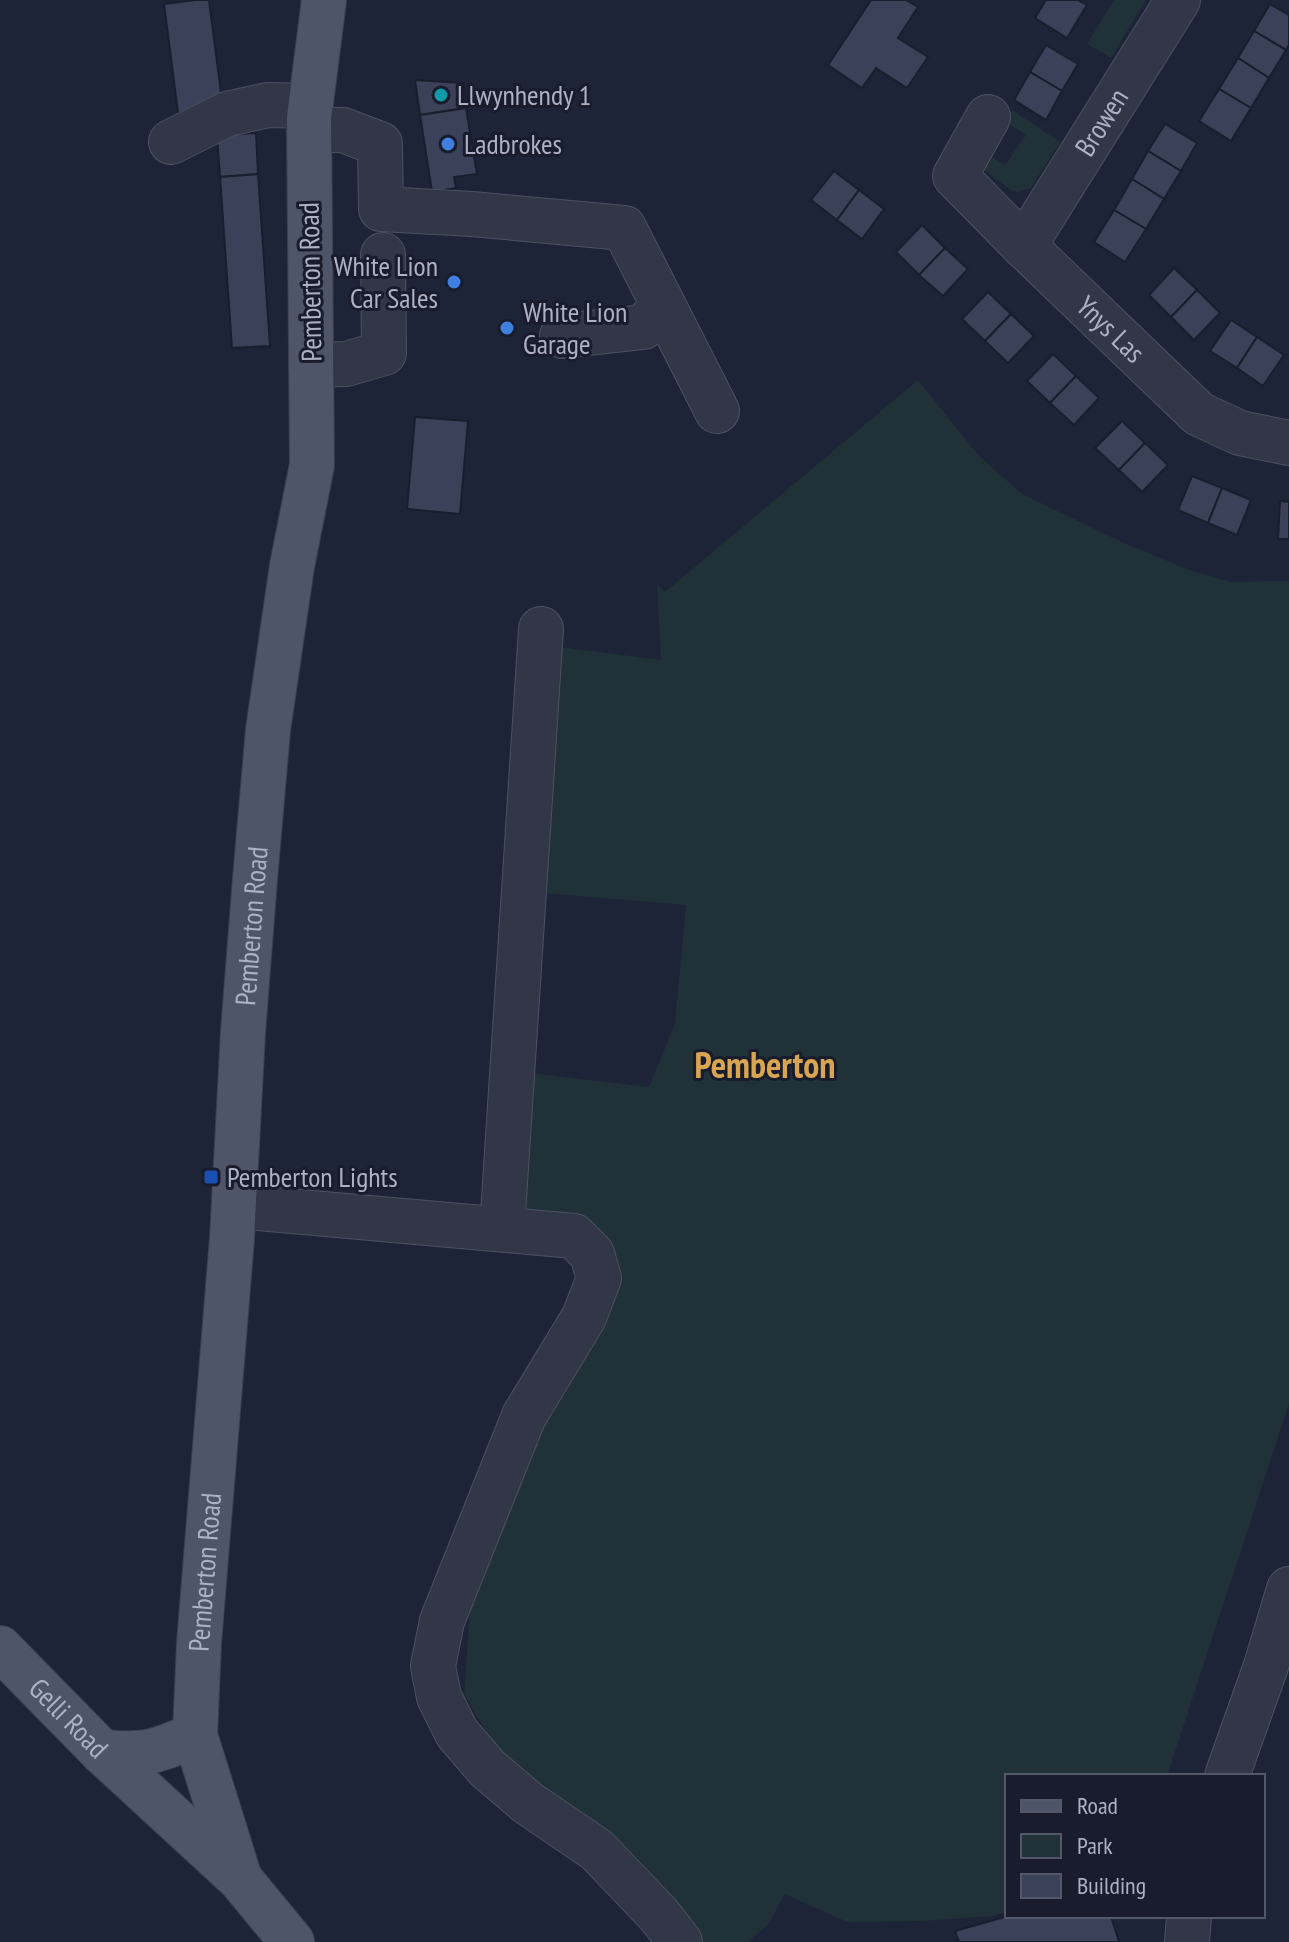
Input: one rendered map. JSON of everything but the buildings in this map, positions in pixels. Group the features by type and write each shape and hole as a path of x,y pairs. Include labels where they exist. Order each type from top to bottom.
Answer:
{"main road":[{"name":"Pemberton Road","path":"240,1879 195,1735 199,1643 268,730 292,566 312,465 309,118 324,0"},
{"name":"Gelli Road","path":"0,1648 102,1752 128,1755 154,1753 195,1735"},
{"path":"102,1752 240,1879 292,1942"}],"street":[{"name":"Browen","path":"1024,246 1178,0"},
{"path":"171,142 227,114 268,105 380,144 381,209 624,228 717,411"},
{"name":"Ynys Las","path":"988,117 955,176 1199,414 1240,433 1289,443"},
{"path":"311,365 346,364 384,353 383,255"},
{"path":"562,336 643,327 664,307"},
{"path":"502,1229 541,629"},
{"path":"234,1206 574,1236 592,1254 599,1278 584,1317 524,1416 442,1621 433,1666 439,1697 457,1733 487,1768 528,1803 597,1850 659,1915 680,1942"},
{"path":"1228,1774 1277,1669 1289,1589"},
{"path":"1187,1942 1189,1918"}],"green space":[{"path":"1114,0 1146,0 1111,58 1087,44"},
{"path":"1012,110 1060,142 1031,188 1018,192 1012,191 978,166 986,153 1005,165 1026,135 1004,121"},
{"path":"918,380 978,455 1022,494 1189,570 1230,582 1289,581 1289,1404 1168,1774 1005,1774 1005,1913 992,1916 847,1922 785,1894 769,1923 749,1942 690,1942 513,1778 464,1694 473,1569 518,1474 615,1293 527,1218 522,1072 649,1087 675,1024 686,905 530,892 545,645 661,660 657,584 665,592"}],"place":[{"name":"Llwynhendy 1","path":"441,95"},
{"name":"Ladbrokes","path":"448,144"},
{"name":"White Lion Car Sales","path":"454,282"},
{"name":"White Lion Garage","path":"507,328"},
{"name":"Pemberton Lights","path":"211,1177"}],"district":[{"name":"Pemberton","path":"765,1065"}]}
